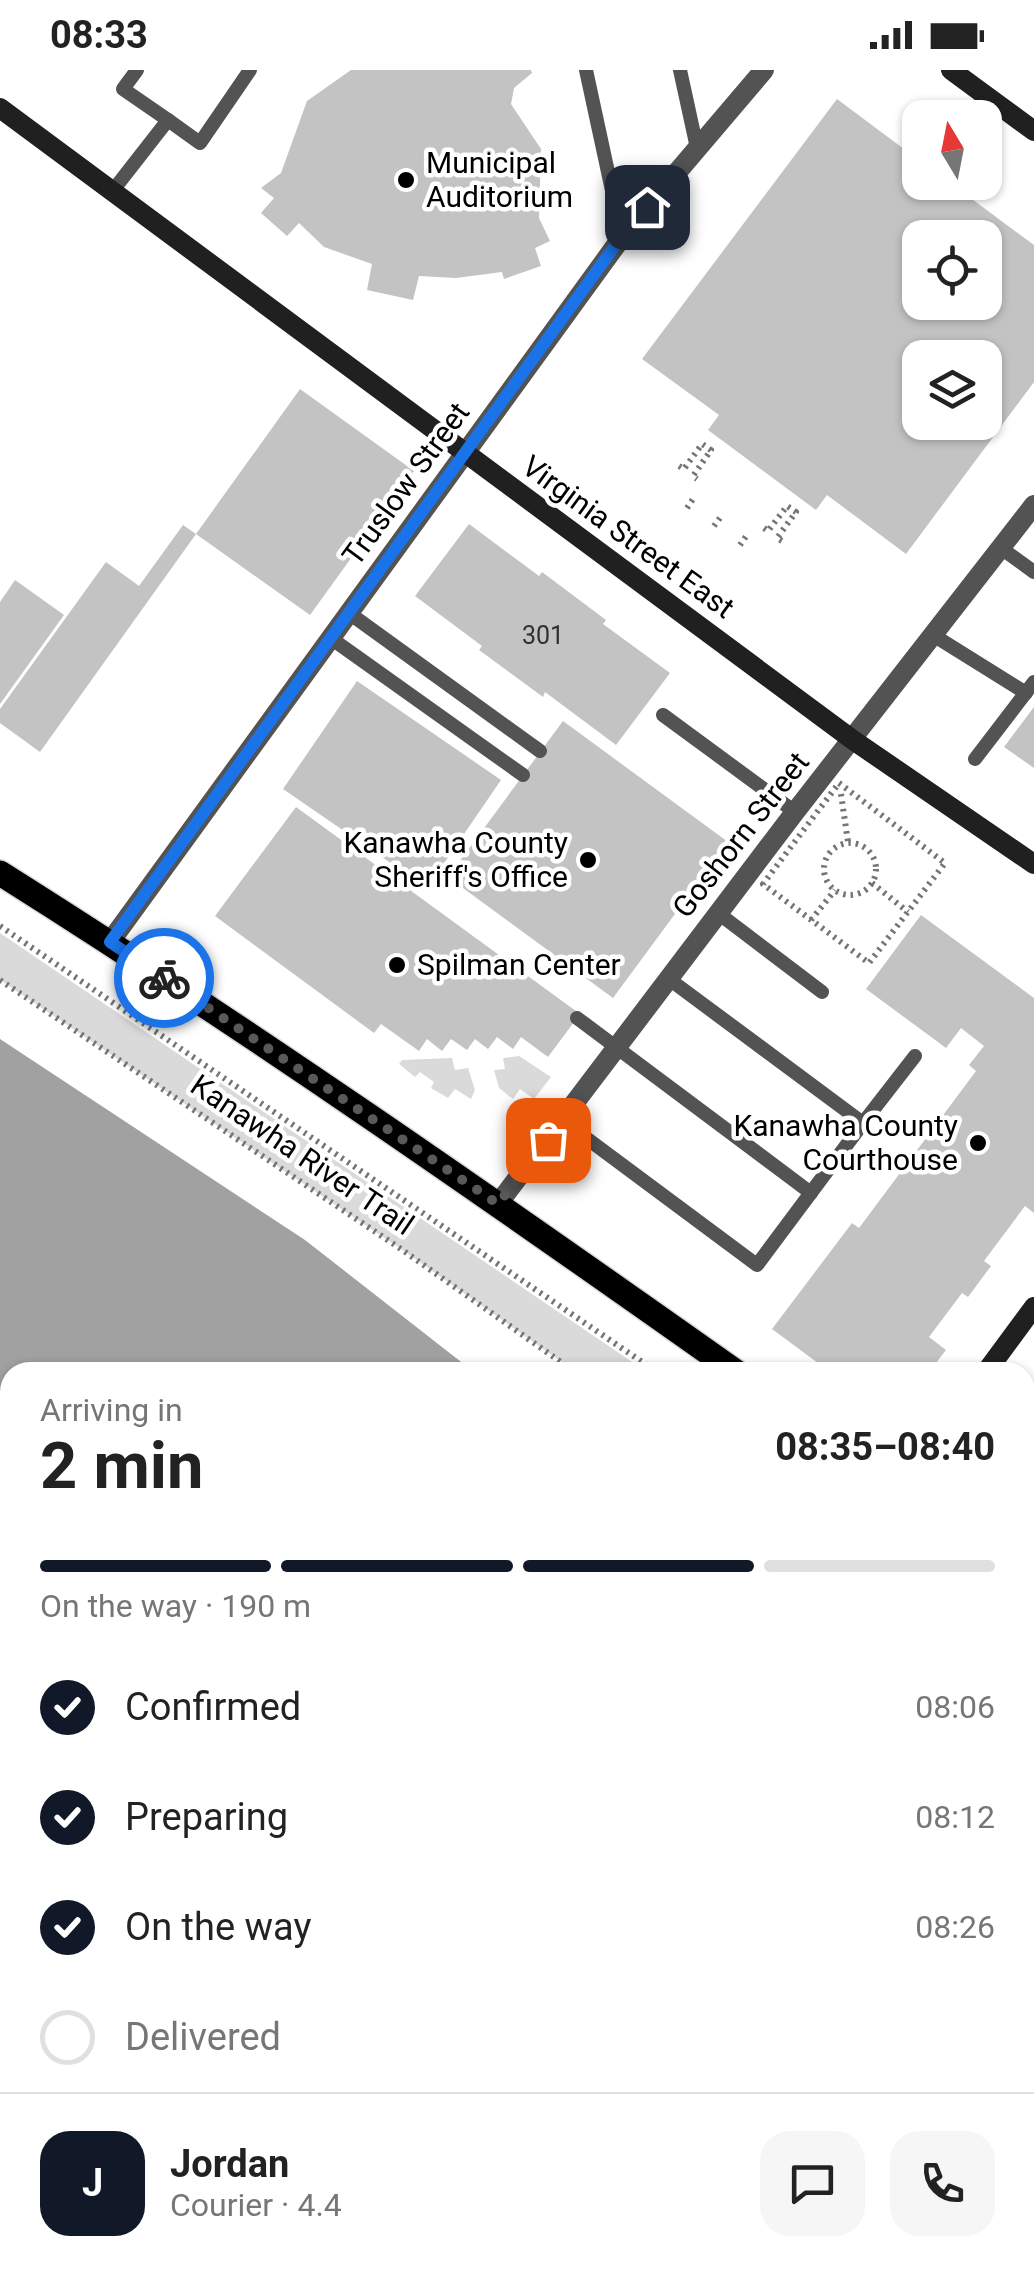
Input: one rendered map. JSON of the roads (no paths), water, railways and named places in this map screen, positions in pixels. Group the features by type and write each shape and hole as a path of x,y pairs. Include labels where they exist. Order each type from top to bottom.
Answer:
{"main road":[{"path":"952,70 1034,131"},
{"name":"Virginia Street East","path":"0,108 853,740 1034,864"},
{"path":"0,873 110,942 498,1204 722,1362"},
{"path":"993,1362 1034,1307"}],"street":[{"name":"Truslow Street","path":"110,942 622,236 764,70"},
{"name":"Goshorn Street","path":"498,1204 1034,505"}],"lane":[{"path":"137,70 123,89 200,143 250,70"},
{"path":"586,70 622,236"},
{"path":"680,70 698,148"},
{"path":"112,193 168,120"},
{"path":"1001,548 1034,572"},
{"path":"350,613 540,752"},
{"path":"933,635 1030,688 975,760"},
{"path":"332,639 523,775"},
{"path":"663,715 795,812"},
{"path":"718,914 822,992"},
{"path":"669,979 863,1124"},
{"path":"577,1018 811,1193"},
{"path":"562,1120 757,1264 915,1056"}],"place":[{"name":"Municipal Auditorium","path":"406,180"},
{"name":"Kanawha County Sheriff's Office","path":"588,860"},
{"name":"Spilman Center","path":"397,965"},
{"name":"Kanawha County Courthouse","path":"978,1143"}]}
